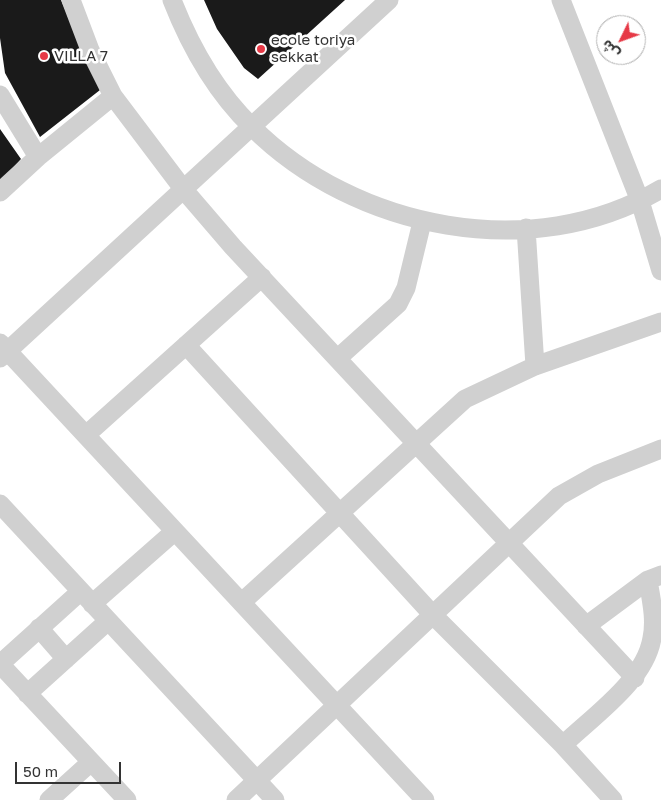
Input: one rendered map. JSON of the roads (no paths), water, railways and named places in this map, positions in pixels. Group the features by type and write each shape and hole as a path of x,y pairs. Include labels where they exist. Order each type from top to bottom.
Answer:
{"street":[{"path":"71,0 90,50 113,96 184,190 262,277 634,678"},
{"path":"172,0 196,53 217,86 252,127 280,152 324,181 372,204 422,222 474,229 526,228 595,216 640,201 661,189"},
{"path":"388,0 184,190 2,351 86,435 425,800"},
{"path":"561,0 640,201 661,271"},
{"path":"0,95 38,157"},
{"path":"0,192 38,157 113,96"},
{"path":"338,358 398,304 406,288 422,222"},
{"path":"526,228 535,366"},
{"path":"86,435 262,277"},
{"path":"242,602 465,399 535,366 661,322"},
{"path":"186,345 432,614 563,745 613,800"},
{"path":"236,800 338,706 432,614 558,496 574,486 661,450"},
{"path":"0,504 275,800"},
{"path":"127,800 0,664 39,628 87,597 175,531"},
{"path":"586,626 654,578"},
{"path":"563,745 634,678 652,638 654,578"},
{"path":"27,694 108,621"},
{"path":"39,628 66,659"},
{"path":"49,800 91,762"}],"place":[{"name":"ecole toriya sekkat","path":"261,49"},
{"name":"VILLA 7","path":"44,56"}]}
